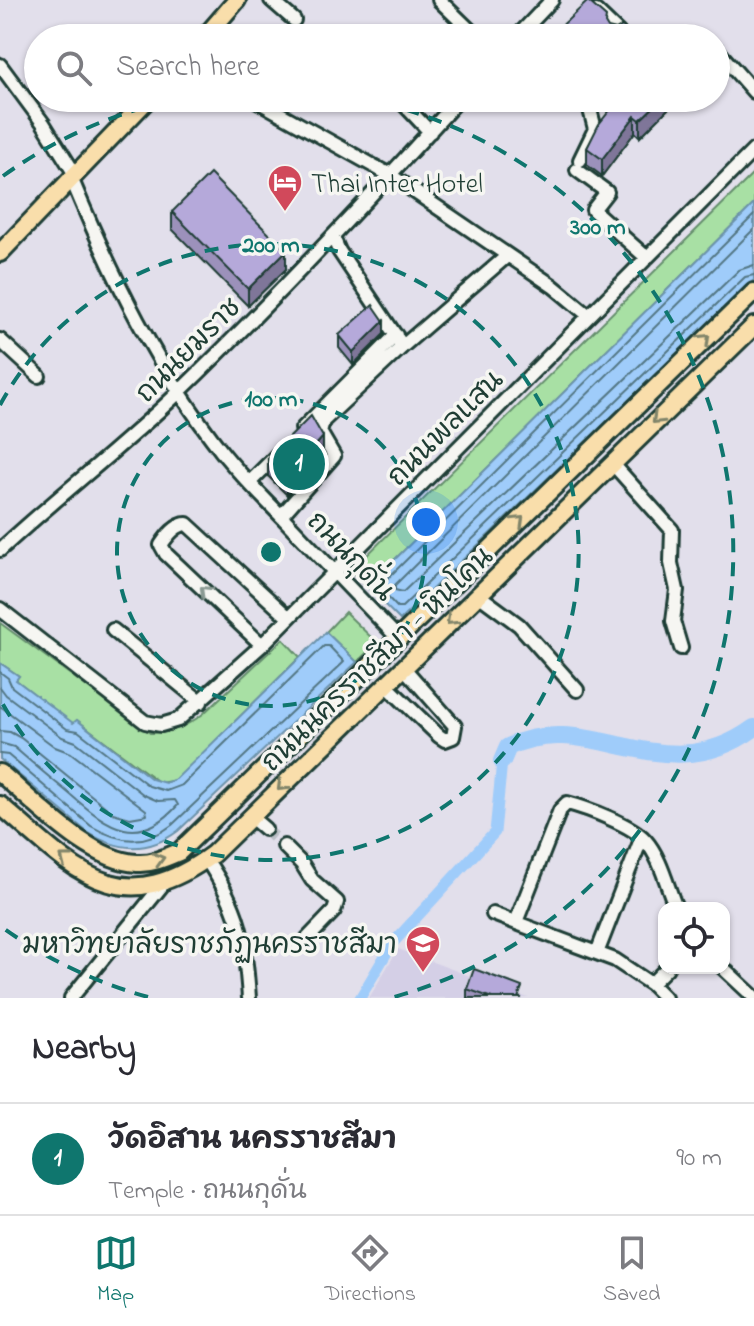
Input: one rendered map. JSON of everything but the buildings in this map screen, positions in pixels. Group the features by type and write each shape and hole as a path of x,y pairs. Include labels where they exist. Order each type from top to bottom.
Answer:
{"main road":[{"path":"216,24 237,0"},
{"path":"0,253 136,112"},
{"name":"ถนนนครราชสีมา - หินโคน","path":"0,773 91,849 115,860 139,863 157,861 179,852 754,292"},
{"name":"ถนนนครราชสีมา - หินโคน","path":"0,805 84,873 106,882 128,887 164,883 189,872 251,817 754,326"},
{"path":"398,638 409,661"}],"street":[{"path":"271,0 294,20"},
{"path":"439,0 464,24"},
{"path":"529,24 552,0"},
{"path":"584,5 608,24"},
{"name":"ถนนกุดั่น","path":"0,65 24,97"},
{"path":"730,65 754,92"},
{"name":"ถนนกุดั่น","path":"35,112 74,178 99,245 140,327 179,392 249,483 398,638"},
{"path":"277,112 390,175 553,286 588,315"},
{"path":"411,112 430,132"},
{"name":"ถนนยมราช","path":"0,550 111,456 179,392 333,237 448,112"},
{"path":"591,112 595,129 578,165 607,192 593,210 647,258"},
{"name":"ถนนพลแสน","path":"0,609 145,722 161,725 178,720 262,645 754,150"},
{"path":"333,237 339,251 399,341"},
{"path":"249,483 399,341 507,256"},
{"path":"0,340 39,376"},
{"path":"281,516 334,456 320,432 321,423 399,341"},
{"path":"612,463 672,530 671,568 677,590 673,621 681,648"},
{"path":"262,645 166,554 161,545 171,533 187,524 289,618"},
{"path":"477,594 519,625 577,690"},
{"path":"113,630 201,702"},
{"path":"385,684 443,739 453,737 455,726 409,661"},
{"path":"516,922 565,804 587,809 642,837 654,854 674,902"},
{"path":"251,817 265,829"},
{"path":"597,953 642,837"},
{"path":"284,846 302,864 312,880 337,902 330,915 307,939"},
{"path":"206,859 225,887 237,913 249,998"},
{"path":"72,998 164,883"},
{"path":"493,914 615,960 651,984 665,998"},
{"path":"651,984 661,974"},
{"path":"729,974 754,997"}],"shaded area":[{"name":"มหาวิทยาลัยราชภัฏนครราชสีมา","path":"398,949 528,998 369,998"}],"green space":[{"path":"754,173 754,204 367,587 351,571"},
{"path":"345,612 377,643 357,662 326,632"},
{"path":"0,623 150,733 171,731 203,714 283,639 300,657 176,780 160,783 77,720 73,724 16,680 19,676 0,663"}],"water":[{"path":"754,204 754,280 400,620 367,587"},
{"path":"326,632 357,662 178,831 155,844 121,846 87,832 0,759 0,663 19,676 16,680 73,723 77,720 152,779 165,783 176,779"}],"waterway":[{"path":"502,761 508,747 539,737 569,736 658,752 689,753 721,746 754,728"},
{"path":"360,998 392,944 495,832 502,761"}],"tunnel":[{"path":"265,829 284,846"}],"place":[{"name":"Thai Inter Hotel","path":"285,213"},
{"name":"วัดอิสาน นครราชสีมา","path":"299,464"},
{"name":"มหาวิทยาลัยราชภัฏนครราชสีมา","path":"423,974"}]}
